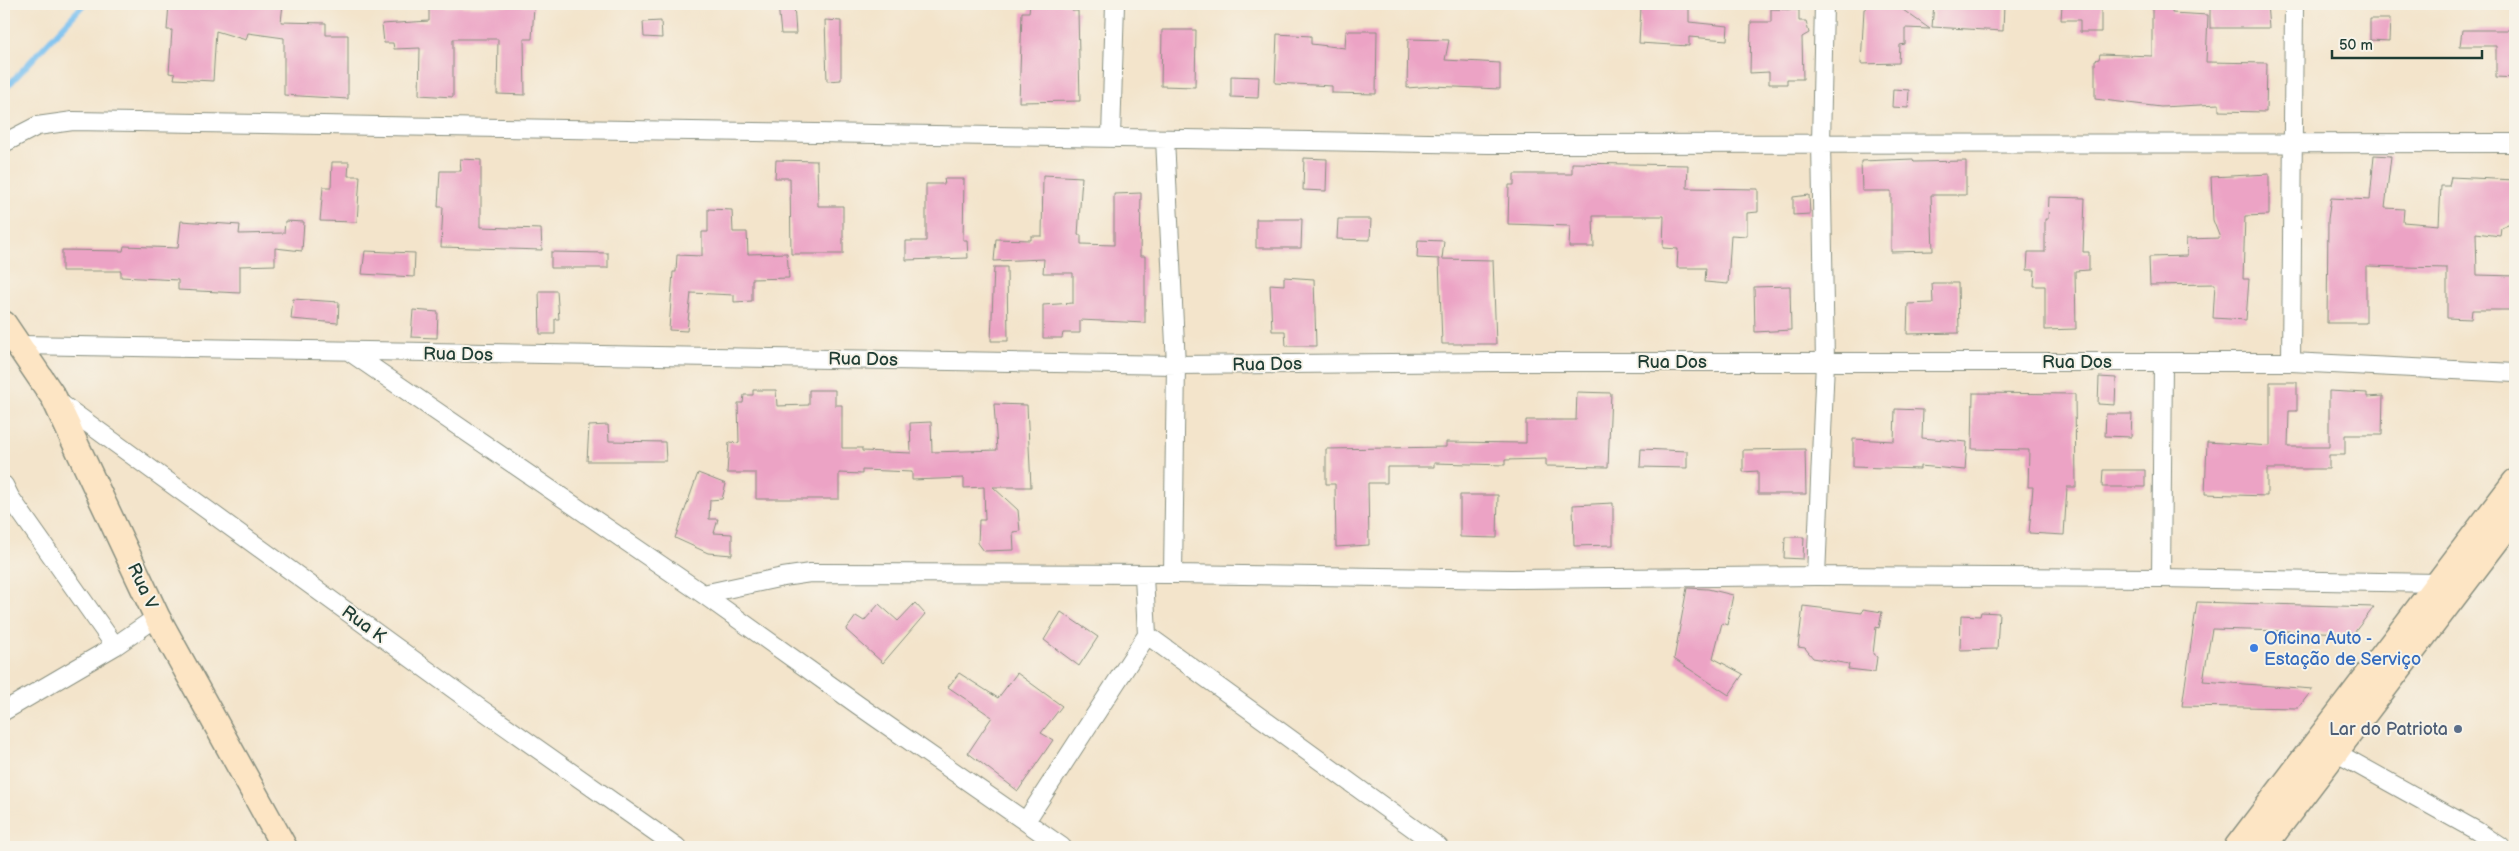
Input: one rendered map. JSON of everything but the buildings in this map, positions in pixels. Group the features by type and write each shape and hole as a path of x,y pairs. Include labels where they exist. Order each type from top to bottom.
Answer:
{"main road":[{"name":"Rua V","path":"4,324 54,398 157,617 281,840"},
{"path":"2237,847 2515,482"},
{"path":"2263,847 2515,516"}],"street":[{"path":"1111,137 1115,4"},
{"path":"1816,576 1825,362 1821,143 1824,4"},
{"path":"2290,362 2294,4"},
{"path":"4,143 37,126 73,121 1489,144 2515,143"},
{"path":"1165,139 1176,365 1172,574"},
{"name":"Rua Dos","path":"20,346 1176,365 2290,362 2515,373"},
{"path":"350,352 703,594 858,706 1062,847"},
{"path":"2161,578 2163,362"},
{"name":"Rua K","path":"54,398 481,709 677,847"},
{"path":"4,485 10,497 115,646"},
{"path":"703,594 783,576 810,573 1144,576 1172,574 1511,579 1816,576 2161,578 2438,584"},
{"path":"1026,821 1147,635 1144,576"},
{"path":"4,712 115,646 157,617"},
{"path":"1147,635 1439,847"},
{"path":"2335,752 2477,831 2501,847"},
{"path":"281,840 298,847"}],"waterway":[{"path":"4,90 84,4"}],"place":[{"name":"Oficina Auto - Estação de Serviço","path":"2254,648"},
{"name":"Lar do Patriota","path":"2458,729"}]}
